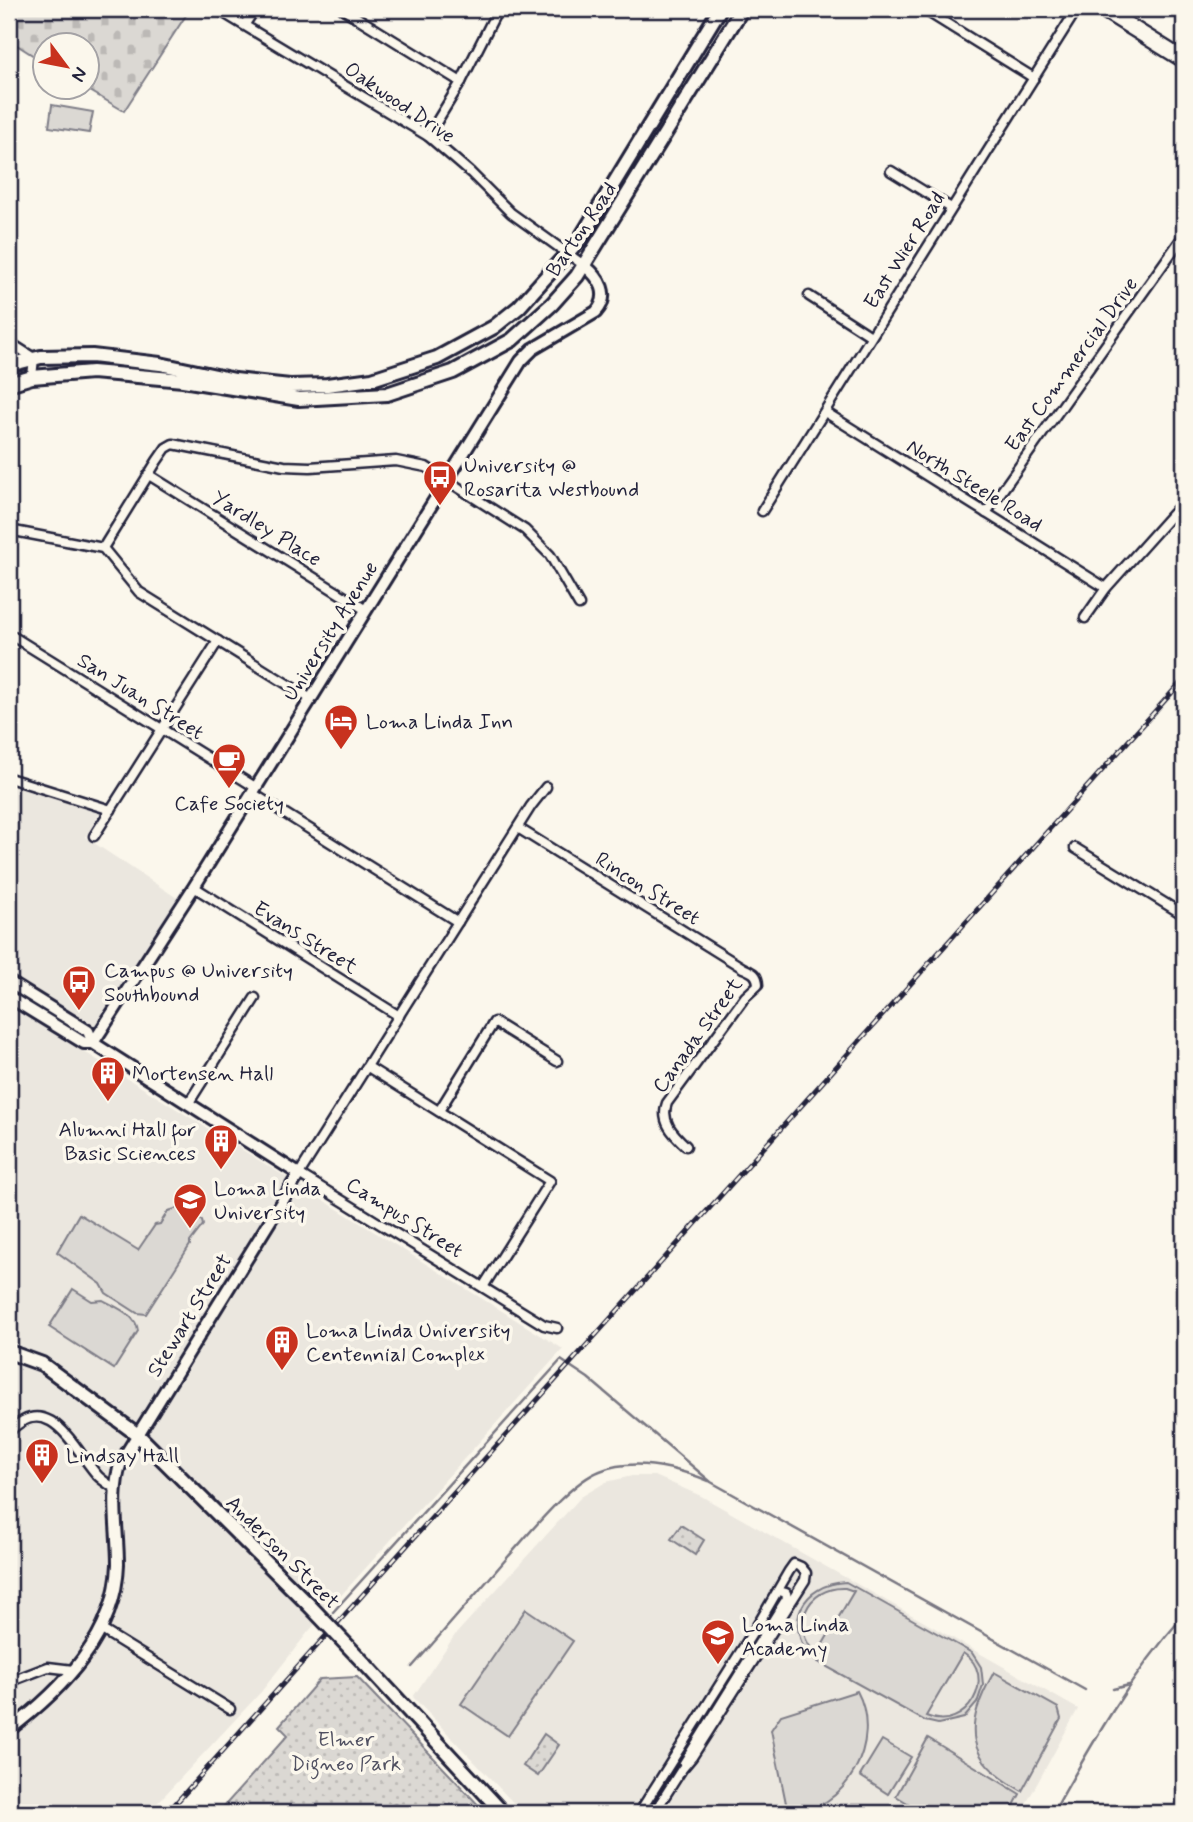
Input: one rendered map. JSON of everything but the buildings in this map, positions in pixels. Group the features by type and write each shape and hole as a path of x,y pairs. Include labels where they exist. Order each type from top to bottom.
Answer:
{"main road":[{"name":"Barton Road","path":"9,365 34,358 92,356 160,364 235,380 290,386 327,386 372,379 437,358 494,327 519,307 569,253 587,229 720,9"},
{"name":"Barton Road","path":"9,384 32,377 105,373 183,380 299,399 387,394 453,372 512,340 552,304 585,266 742,9"},
{"path":"1102,9 1184,60"},
{"name":"Anderson Street","path":"9,1352 42,1364 138,1435 308,1604 503,1813"}],"street":[{"name":"Oakwood Drive","path":"217,9 428,136 471,173 511,213 585,266"},
{"path":"245,24 255,9"},
{"path":"343,9 461,82"},
{"path":"428,136 461,82 498,9"},
{"path":"923,9 1034,78"},
{"name":"East Wier Road","path":"762,511 1077,9"},
{"path":"891,170 951,208"},
{"name":"East Commercial Drive","path":"986,513 1184,235"},
{"name":"University Avenue","path":"93,1043 194,887 521,361 533,349 596,312 602,305 602,284 585,266"},
{"path":"809,296 872,336"},
{"path":"9,342 34,358 32,377"},
{"name":"North Steele Road","path":"825,412 1106,588"},
{"path":"103,548 165,449 173,444 284,466 310,467 396,461 426,467 525,530 550,555 579,605"},
{"name":"Yardley Place","path":"149,475 366,610"},
{"path":"1085,618 1106,588 1184,501"},
{"path":"9,530 103,548 139,592 311,699"},
{"name":"San Juan Street","path":"9,634 162,729 458,922"},
{"path":"94,836 218,641"},
{"path":"9,778 111,810"},
{"name":"Stewart Street","path":"9,1730 58,1689 102,1630 118,1568 115,1489 121,1462 299,1174 546,787"},
{"name":"Rincon Street","path":"518,828 754,973 758,979"},
{"path":"1075,848 1184,915"},
{"name":"Evans Street","path":"194,887 399,1016"},
{"name":"Canada Street","path":"686,1146 667,1124 664,1110 667,1103 745,997 758,985 758,979"},
{"name":"Campus Street","path":"9,982 88,1031 93,1043"},
{"name":"Campus Street","path":"9,997 83,1043 93,1043 544,1325 557,1328"},
{"path":"188,1104 255,998"},
{"path":"439,1111 494,1022 557,1061"},
{"path":"368,1067 550,1181 483,1287"},
{"path":"9,1432 18,1422 28,1418 55,1424 69,1436 99,1477 115,1489"},
{"path":"639,1813 779,1591 781,1583 794,1564 801,1567 806,1573 805,1580 654,1813"},
{"path":"682,1769 688,1754 787,1598 786,1592 779,1591"},
{"path":"102,1630 230,1709"},
{"path":"9,1682 48,1667 73,1670"}],"shaded area":[{"name":"Loma Linda University","path":"9,785 100,813 85,837 177,898 83,1051 563,1349 308,1632 261,1692 148,1813 9,1813"},
{"name":"Loma Linda Academy","path":"632,1476 655,1476 701,1496 1078,1709 1021,1813 523,1813 413,1697 455,1635 581,1497 606,1482"}],"green space":[{"path":"9,9 190,9 124,111 102,98 102,32 32,32 32,55 9,40"},
{"path":"52,105 93,112 89,133 49,127"},
{"path":"181,1207 202,1221 203,1225 146,1314 137,1313 106,1293 101,1284 57,1252 79,1214 138,1250 168,1211"},
{"path":"73,1289 92,1301 103,1300 119,1309 137,1325 138,1331 114,1369 49,1327"},
{"path":"681,1525 704,1540 695,1555 671,1539"},
{"path":"846,1582 972,1653 981,1667 983,1685 977,1703 964,1718 938,1724 925,1721 811,1658 798,1632 798,1619 808,1598 831,1584","holes":["845,1588 854,1591 817,1654 808,1644 804,1633 806,1611 812,1601 821,1594 832,1589","963,1653 973,1663 978,1675 978,1687 973,1700 965,1710 954,1717 941,1719 926,1716"]},
{"path":"526,1609 573,1641 508,1736 461,1704"},
{"path":"994,1672 1058,1708 1061,1719 1022,1791 989,1766 979,1754 975,1740 977,1710"},
{"name":"Elmer Digneo Park","path":"357,1677 486,1813 218,1813 288,1735 279,1726 320,1679"},
{"path":"857,1691 864,1711 866,1731 862,1752 854,1771 842,1788 827,1801 809,1810 788,1813 771,1730 781,1715"},
{"path":"544,1734 559,1745 538,1776 523,1766"},
{"path":"928,1738 1020,1794 1010,1813 924,1813 896,1796"},
{"path":"882,1740 911,1757 888,1794 860,1776"}],"waterway":[{"path":"333,1612 561,1360 588,1378 711,1482 1085,1690"},
{"path":"412,1667 538,1523 563,1497 588,1477 613,1467 641,1465 669,1468 709,1481"},
{"path":"1053,1813 1130,1686 1184,1615"},
{"path":"1113,1689 1129,1685"}],"railway":[{"path":"167,1813 1184,679"}],"place":[{"name":"University @ Rosarita Westbound","path":"440,507"},
{"name":"Loma Linda Inn","path":"341,751"},
{"name":"Cafe Society","path":"229,790"},
{"name":"Campus @ University Southbound","path":"79,1012"},
{"name":"Mortensen Hall","path":"108,1103"},
{"name":"Alumni Hall for Basic Sciences","path":"221,1171"},
{"name":"Loma Linda University","path":"190,1230"},
{"name":"Loma Linda University Centennial Complex","path":"282,1372"},
{"name":"Lindsay Hall","path":"42,1485"},
{"name":"Loma Linda Academy","path":"718,1666"}]}
